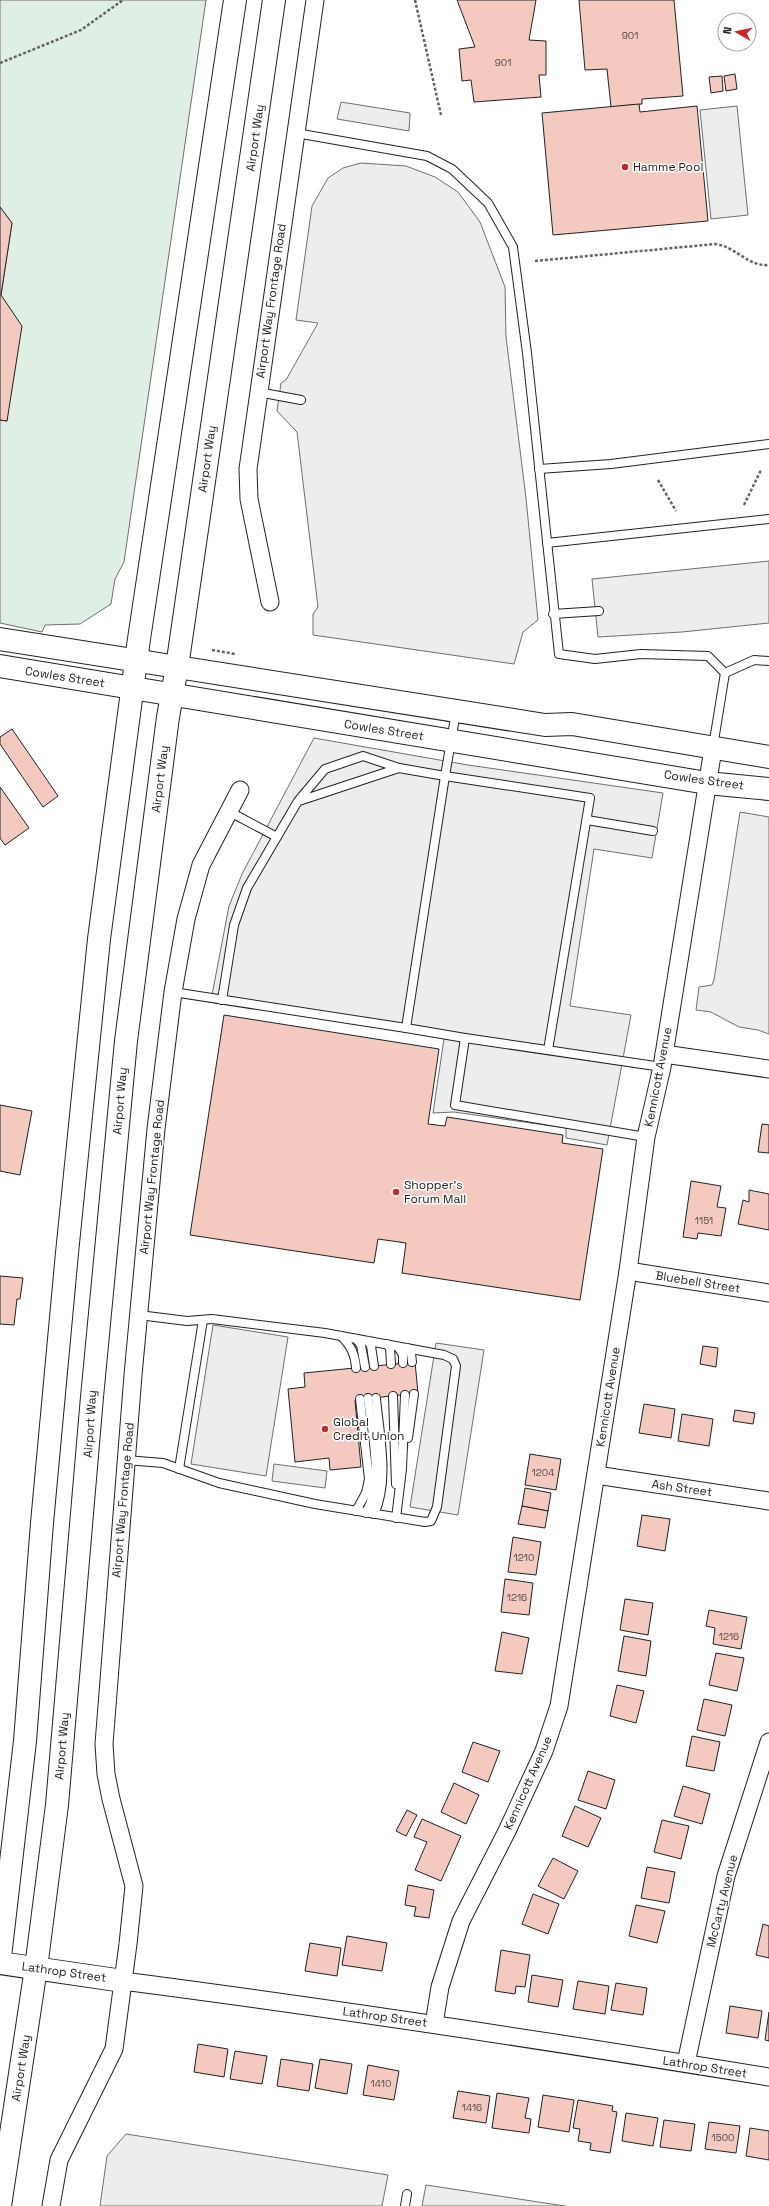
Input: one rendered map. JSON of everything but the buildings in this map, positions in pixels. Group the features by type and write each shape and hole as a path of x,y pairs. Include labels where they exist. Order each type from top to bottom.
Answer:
{"main road":[{"path":"0,1957 25,1741 42,1523 66,1261 99,940 132,688 235,0"},
{"name":"Airport Way","path":"0,2206 36,1968 57,1804 96,1358 126,1041 171,694 177,667 274,0"},
{"path":"0,639 545,725 572,724 713,749 769,757"},
{"name":"Cowles Street","path":"0,666 707,782 769,788"},
{"name":"Lathrop Street","path":"0,1963 123,1981"}],"street":[{"name":"Airport Way Frontage Road","path":"270,602 250,499 248,469 315,0"},
{"name":"Kennicott Avenue","path":"434,2024 440,1987 461,1921 507,1830 544,1751 559,1706 628,1271 646,1137 663,1060 713,749"},
{"name":"Airport Way Frontage Road","path":"51,2206 59,2160 114,2049 134,1886 111,1799 104,1744 126,1460 156,1129 173,992 186,919 201,865 240,790"},
{"path":"663,1060 769,1069"},
{"name":"Bluebell Street","path":"628,1271 769,1293"},
{"name":"Ash Street","path":"596,1475 769,1501"},
{"name":"McCarty Avenue","path":"686,2063 726,1876 769,1742"},
{"name":"Lathrop Street","path":"123,1981 250,1997 434,2024 769,2077"}],"lane":[{"path":"296,133 427,156 452,169 488,203 512,247 527,354 553,614 559,654 595,659 641,654 708,656 725,673"},
{"path":"258,392 301,400"},
{"path":"539,469 611,464 769,444"},
{"path":"547,543 769,518"},
{"path":"553,614 599,611"},
{"path":"725,673 754,660 769,661"},
{"path":"713,749 725,673"},
{"path":"406,1028 456,711"},
{"path":"222,1000 234,925 246,888 298,801 325,769 363,756 399,768 590,798 548,1050"},
{"path":"298,801 399,768"},
{"path":"228,811 277,837"},
{"path":"587,820 653,830"},
{"path":"173,992 548,1050 663,1060"},
{"path":"465,1038 455,1105 646,1137"},
{"path":"126,1460 163,1463 219,1483 356,1511 425,1522 431,1521 437,1507 456,1366 453,1359 444,1355 356,1338 203,1320 187,1321 139,1315"},
{"path":"179,1469 203,1320"},
{"path":"341,1336 350,1345 355,1357 356,1368"},
{"path":"356,1338 361,1345 365,1367"},
{"path":"368,1341 371,1346 374,1366"},
{"path":"387,1344 390,1348 391,1364"},
{"path":"398,1347 402,1355 403,1363"},
{"path":"407,1348 411,1353 412,1362"},
{"path":"393,1517 415,1402 414,1394"},
{"path":"402,1469 405,1395"},
{"path":"393,1396 396,1483 393,1517"},
{"path":"356,1511 366,1493 369,1479 368,1398 376,1482 370,1513"},
{"path":"405,2206 407,2194"}],"path":[{"path":"0,63 81,30 123,0"},
{"path":"415,0 441,116"},
{"path":"535,261 715,244 730,248 757,264 769,265"},
{"path":"744,505 762,470"},
{"path":"658,480 676,511"},
{"path":"212,650 235,654"}],"green space":[{"path":"0,0 206,0 124,562 115,579 111,604 80,624 45,625 42,632 0,623 0,420 7,421 1,295 12,223 0,207"}],"shaded area":[{"path":"341,102 410,113 409,131 337,119"},
{"path":"737,106 748,215 711,219 700,110"},
{"path":"361,163 406,166 435,177 458,192 480,222 505,287 506,337 526,498 538,620 523,632 514,664 313,635 313,614 318,607 297,432 277,411 281,383 286,380 318,323 296,320 312,206 328,178 343,168"},
{"path":"769,561 769,623 682,632 598,637 592,579"},
{"path":"314,738 468,765 663,793 652,858 594,849 570,1006 631,1015 607,1145 566,1138 566,1128 454,1112 433,1113 445,1032 212,995 229,906 242,874"},
{"path":"740,812 769,817 769,1034 758,1030 739,1027 711,1012 696,1010 699,987 712,985 714,980"},
{"path":"213,1325 288,1337 266,1476 191,1464"},
{"path":"436,1343 484,1350 458,1515 410,1507"},
{"path":"274,1464 327,1471 325,1488 272,1481"},
{"path":"126,2134 388,2175 382,2206 100,2206 107,2156"},
{"path":"426,2185 565,2206 422,2206"}],"place":[{"name":"Hamme Pool","path":"625,167"},
{"name":"Shopper's Forum Mall","path":"396,1192"},
{"name":"Global Credit Union","path":"325,1429"}]}
